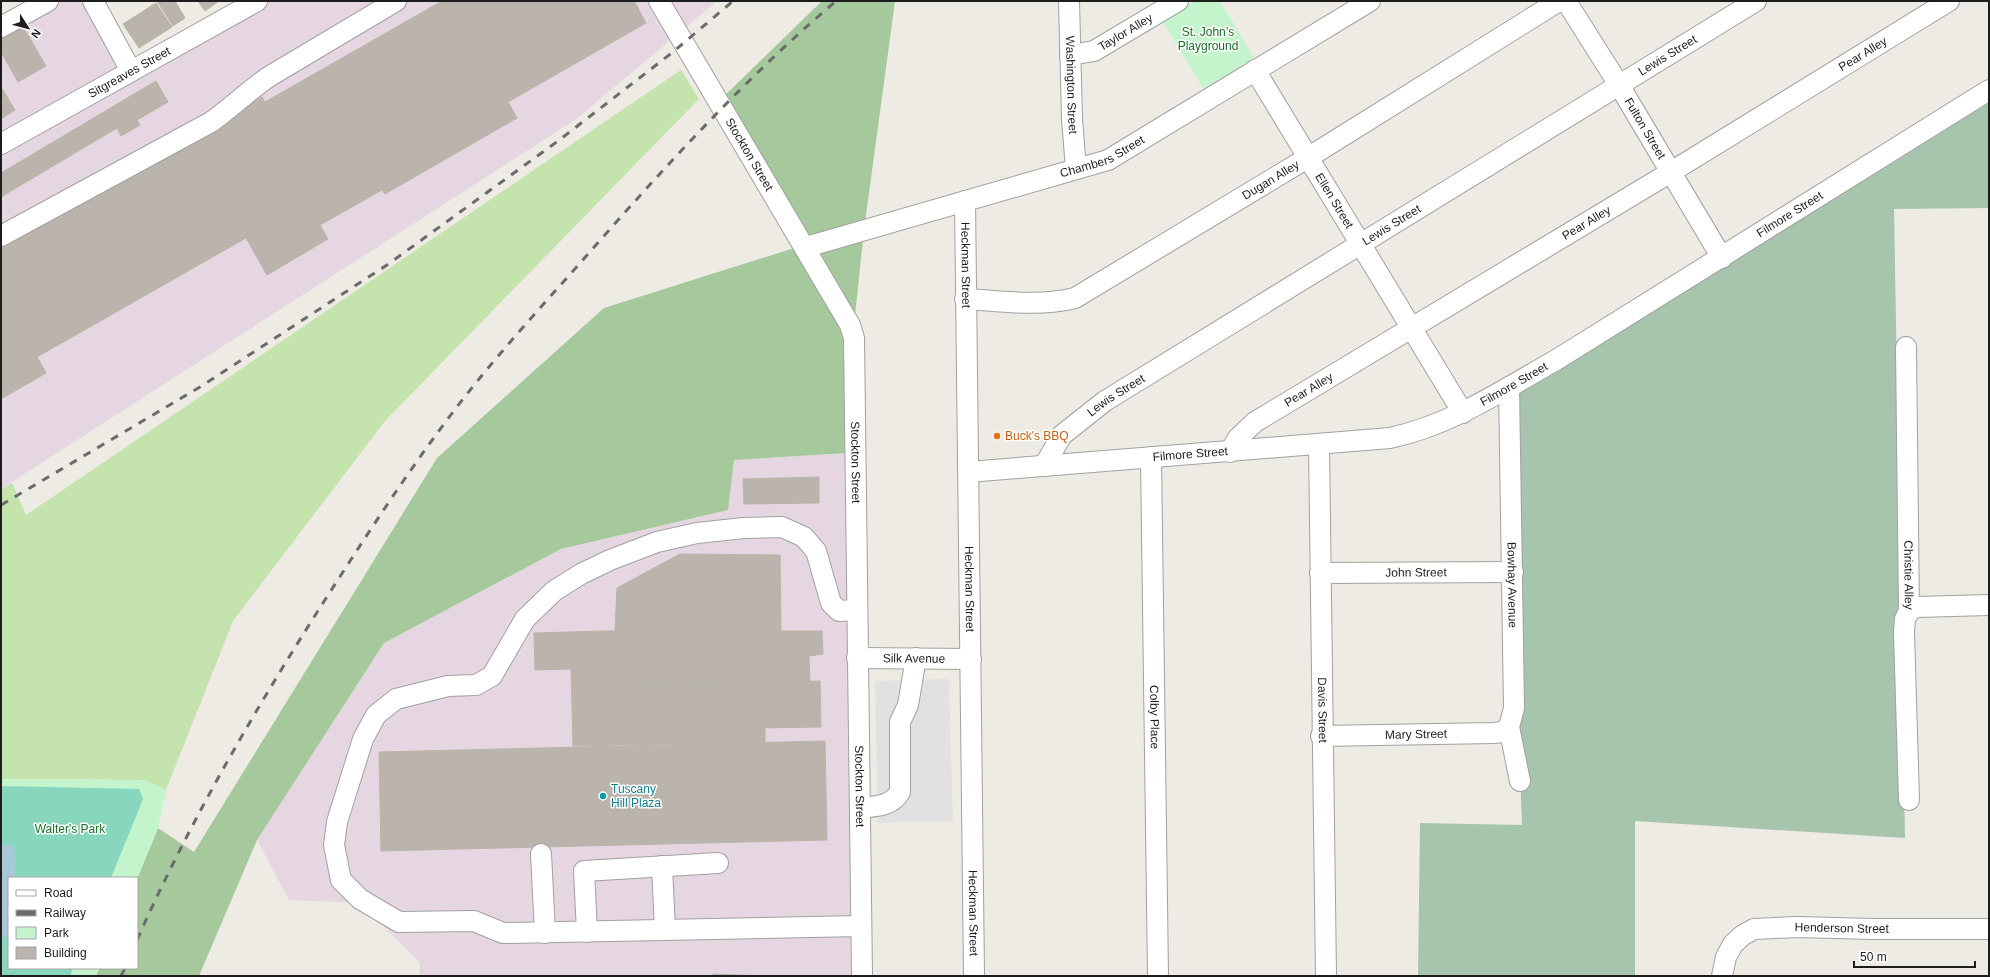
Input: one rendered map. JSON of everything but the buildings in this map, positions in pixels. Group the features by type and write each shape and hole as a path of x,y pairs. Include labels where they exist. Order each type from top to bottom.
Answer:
{"street":[{"path":"1,28 48,1"},
{"path":"93,1 131,71"},
{"name":"Sitgreaves Street","path":"1,144 257,1"},
{"path":"1,236 211,122 226,112 252,87 396,1"},
{"name":"Stockton Street","path":"659,1 806,247 850,325 854,338 862,976"},
{"name":"Washington Street","path":"1069,1 1072,119 1076,170"},
{"name":"Taylor Alley","path":"1070,55 1094,51 1178,1"},
{"name":"Chambers Street","path":"806,247 1108,160 1370,1"},
{"name":"Dugan Alley","path":"965,299 1017,302 1062,302 1075,298 1309,157 1559,1"},
{"name":"Fulton Street","path":"1566,1 1619,85 1722,258"},
{"name":"Lewis Street","path":"1044,466 1062,435 1081,418 1105,401 1756,1"},
{"name":"Pear Alley","path":"1230,452 1238,438 1255,422 1671,172 1949,1"},
{"name":"Ellen Street","path":"1255,70 1463,413"},
{"name":"Filmore Street","path":"968,472 1390,438 1433,426 1463,413 1556,360 1722,258 1989,90"},
{"name":"Heckman Street","path":"965,201 974,976"},
{"name":"Christie Alley","path":"1906,348 1909,611 1905,619 1904,632 1909,800"},
{"name":"Bowhay Avenue","path":"1509,387 1514,708 1509,727 1520,781"},
{"name":"Davis Street","path":"1319,444 1326,976"},
{"name":"Colby Place","path":"1151,457 1158,976"},
{"path":"857,610 839,611 831,603 816,551 804,537 782,527 744,528 697,533 657,542 610,560 581,574 554,591 525,620 492,676 476,685 448,686 396,699 376,714 363,739 337,822 334,845 341,880 360,898 399,922 474,921 504,934 861,926"},
{"name":"John Street","path":"1320,573 1513,572"},
{"path":"1909,611 1917,607 1989,605"},
{"name":"Silk Avenue","path":"857,658 971,659"},
{"path":"860,808 886,804 896,799 900,792 900,722 908,705 916,658"},
{"name":"Mary Street","path":"1322,736 1494,733 1502,732 1509,727"},
{"path":"541,854 545,932"},
{"path":"586,932 584,871 718,862"},
{"path":"662,866 665,930"},
{"name":"Henderson Street","path":"1722,976 1726,957 1733,944 1743,935 1754,929 1796,927 1873,929 1989,929"}],"shaded area":[{"path":"54,1 91,1 128,69 248,1 717,1 575,120 1,489 1,31"},
{"path":"847,453 851,976 419,976 420,963 360,903 289,900 257,840 384,643 561,549 728,510 734,460"},
{"path":"949,679 953,821 878,823 875,681"}],"green space":[{"path":"822,1 895,1 864,230 854,325 847,453 734,460 728,510 561,549 384,643 257,840 199,976 96,976 99,969 138,969 138,877 158,828 194,852 437,458 604,308 804,245 717,103"},
{"name":"St. John’s Playground","path":"1195,1 1220,1 1254,57 1204,90 1162,20"},
{"path":"681,70 699,99 385,421 233,621 166,790 144,780 1,779 1,489 12,483 26,515"},
{"path":"1989,93 1989,208 1894,209 1905,838 1635,821 1635,976 1418,976 1420,823 1522,825 1506,394"},
{"name":"Walter's Park","path":"1,777 2,779 144,780 166,790 158,828 138,877 8,877 8,969 99,969 96,976 1,976"},
{"name":"Walter's Park","path":"1,786 139,789 143,799 111,877 8,877 8,969 73,969 70,976 1,976"}],"water":[{"path":"1,845 14,845 16,877 8,877 8,937 1,938"}],"railway":[{"path":"1,505 200,387 387,265 558,141 673,52 733,1"},
{"path":"138,938 178,853 224,768 272,685 370,531 402,483 453,412 522,328 682,150 772,58 836,1"},
{"path":"121,976 124,969"}],"place":[{"name":"Buck's BBQ","path":"997,436"},
{"name":"Tuscany Hill Plaza","path":"603,796"}]}
